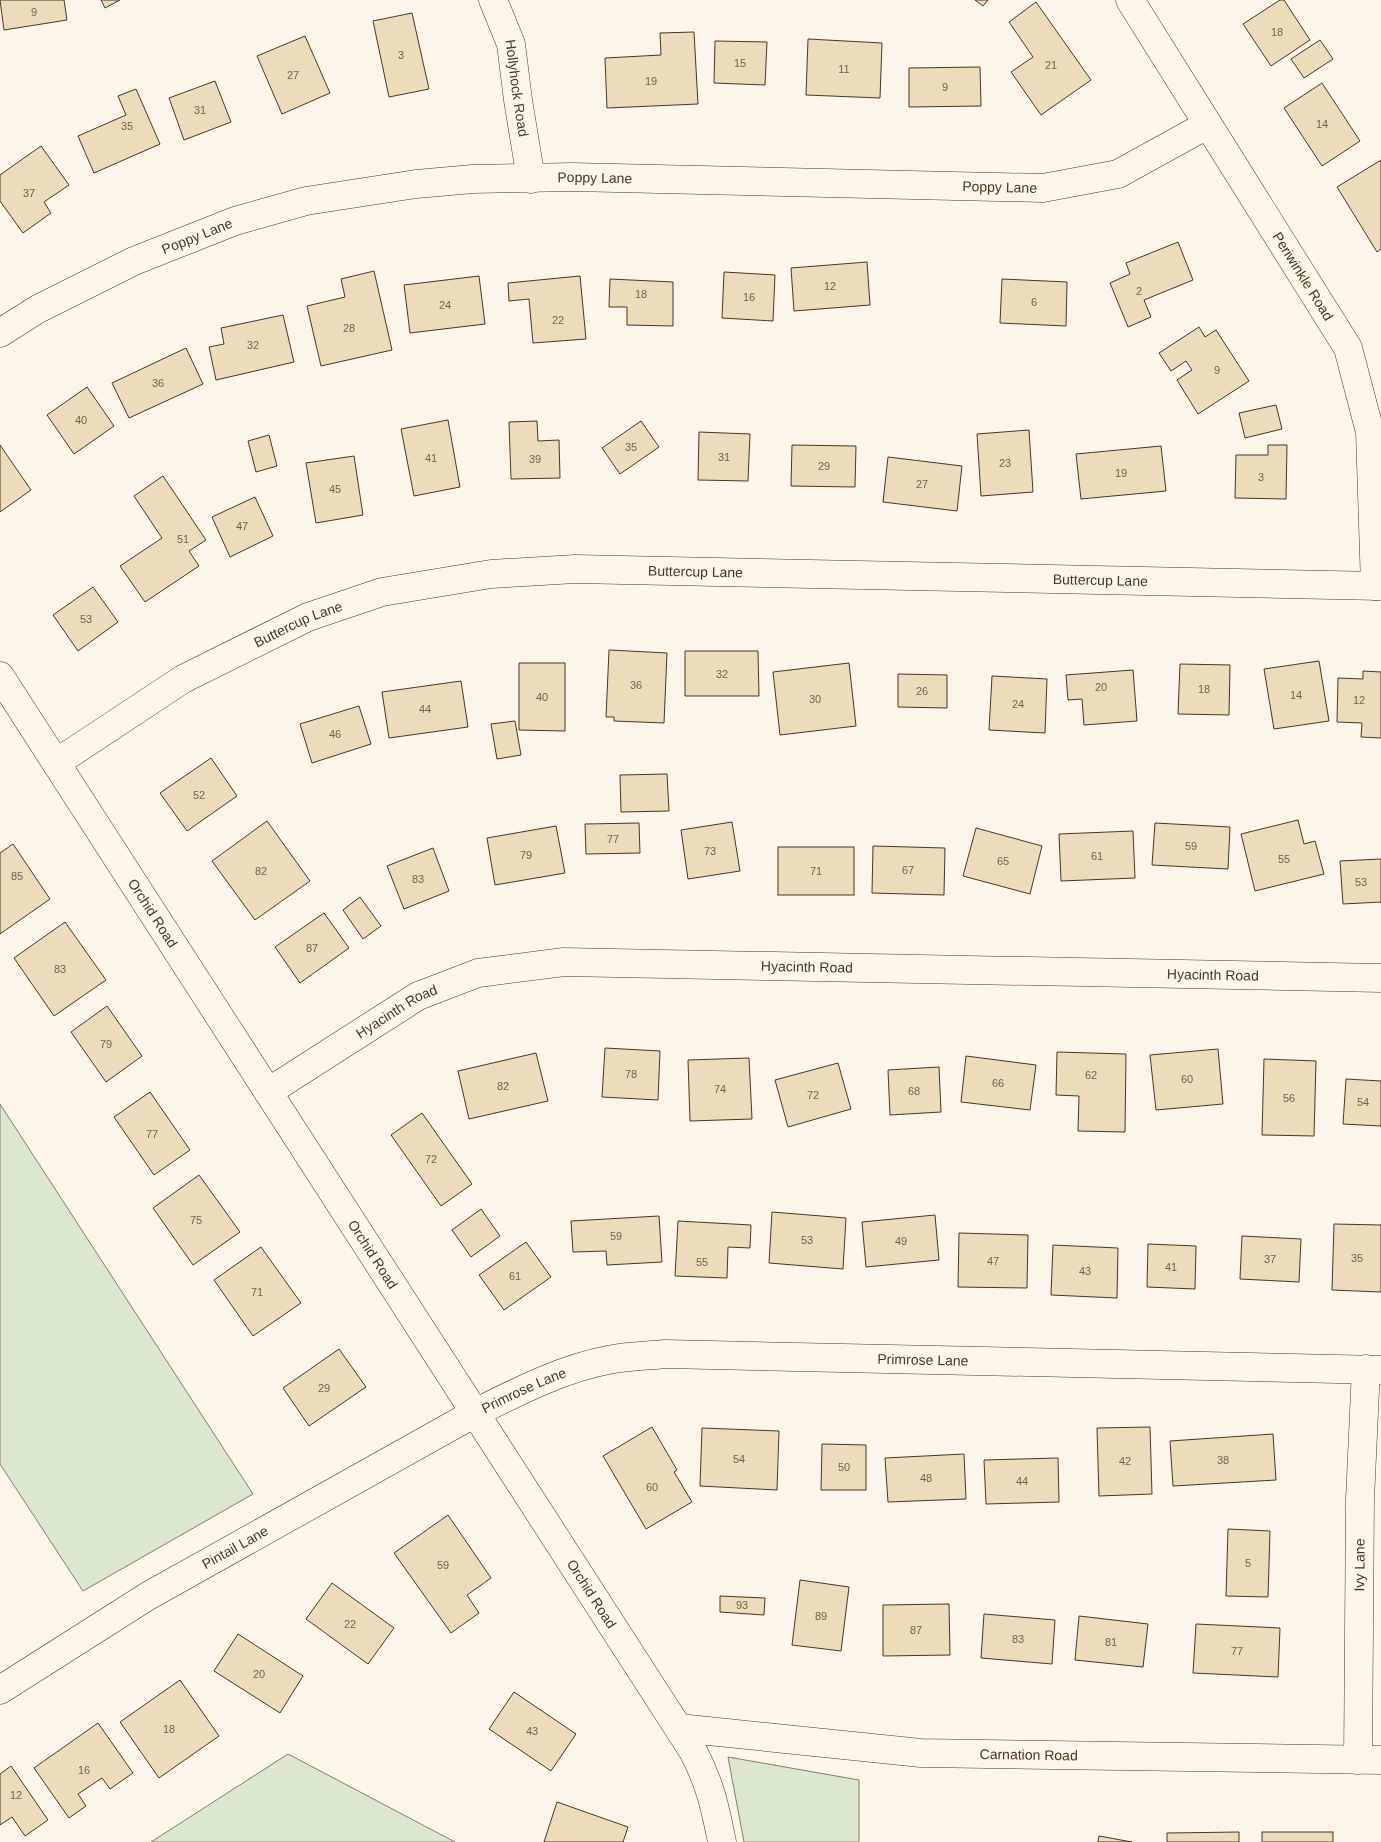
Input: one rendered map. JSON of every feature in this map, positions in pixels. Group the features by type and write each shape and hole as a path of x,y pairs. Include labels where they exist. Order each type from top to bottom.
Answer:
{"street":[{"name":"Hollyhock Road","path":"493,0 511,44 531,179"},
{"name":"Periwinkle Road","path":"1130,0 1348,348 1370,432 1378,586"},
{"name":"Poppy Lane","path":"0,333 38,309 134,261 235,221 306,201 416,184 473,179 572,177 1043,188 1118,174 1207,124"},
{"name":"Buttercup Lane","path":"56,763 183,679 308,617 382,592 491,574 576,569 1378,586"},
{"name":"Orchid Road","path":"0,676 679,1728 705,1773 712,1795 722,1842"},
{"name":"Hyacinth Road","path":"268,1092 418,996 478,973 564,962 1381,978"},
{"name":"Primrose Lane","path":"475,1414 518,1391 576,1368 608,1360 666,1354 1374,1370"},
{"name":"Ivy Lane","path":"1369,1760 1360,1498 1374,1370"},
{"name":"Pintail Lane","path":"0,1690 148,1596 475,1414"},
{"name":"Carnation Road","path":"679,1728 920,1753 1369,1760"}],"green space":[{"path":"0,1104 253,1494 83,1591 0,1464"},
{"path":"288,1754 455,1842 151,1842"},
{"path":"728,1757 859,1780 859,1842 744,1842"}],"building":[{"path":"0,0 64,0 67,20 4,30"},
{"path":"101,0 120,0 105,8"},
{"path":"975,0 988,0 983,6"},
{"path":"1280,0 1284,0 1310,40 1271,66 1243,24"},
{"path":"1036,2 1091,80 1041,115 1011,72 1033,57 1009,22"},
{"path":"412,13 429,89 389,97 373,21"},
{"path":"694,32 698,104 607,108 605,58 661,55 660,33"},
{"path":"305,36 330,93 282,114 257,56"},
{"path":"808,39 882,43 880,98 806,95"},
{"path":"1320,40 1333,59 1304,78 1291,59"},
{"path":"715,41 767,42 765,85 714,83"},
{"path":"980,67 981,106 909,107 909,68"},
{"path":"215,81 231,122 184,140 169,98"},
{"path":"1322,83 1360,141 1322,166 1284,108"},
{"path":"136,89 160,144 94,173 78,136 126,115 118,96"},
{"path":"41,146 69,185 44,202 51,213 23,233 0,201 0,175"},
{"path":"1381,160 1381,249 1377,252 1337,187"},
{"path":"1178,242 1193,280 1144,300 1151,317 1128,327 1110,283 1130,274 1126,263"},
{"path":"867,262 870,305 794,311 791,268"},
{"path":"374,271 392,350 321,366 307,306 345,297 341,279"},
{"path":"724,272 775,275 773,321 722,318"},
{"path":"479,276 485,324 410,333 404,285"},
{"path":"580,276 586,339 533,343 529,299 509,301 508,283"},
{"path":"610,279 673,282 673,326 627,325 627,307 609,307"},
{"path":"1002,279 1067,282 1066,326 1000,323"},
{"path":"283,315 294,362 216,380 209,347 224,344 221,328"},
{"path":"1199,327 1205,337 1216,330 1249,381 1198,414 1177,380 1192,370 1186,361 1171,371 1159,353"},
{"path":"186,348 203,384 129,418 112,383"},
{"path":"87,387 114,426 74,454 47,415"},
{"path":"1276,405 1282,429 1245,438 1239,413"},
{"path":"448,420 460,487 414,496 401,429"},
{"path":"537,421 538,441 559,440 560,478 511,479 509,422"},
{"path":"641,421 659,447 620,474 602,448"},
{"path":"1029,430 1033,492 981,496 977,434"},
{"path":"699,432 750,434 748,481 698,480"},
{"path":"269,435 277,466 256,472 248,441"},
{"path":"0,445 31,490 0,512"},
{"path":"792,445 856,446 855,487 791,486"},
{"path":"1268,445 1287,445 1286,499 1235,498 1236,455 1268,455"},
{"path":"1161,446 1166,491 1081,499 1076,454"},
{"path":"354,456 363,515 316,523 306,463"},
{"path":"888,457 962,466 957,511 883,502"},
{"path":"163,476 206,540 189,551 199,566 145,602 120,566 162,538 134,496"},
{"path":"255,497 273,536 230,557 212,517"},
{"path":"93,587 118,622 78,651 53,615"},
{"path":"609,650 667,653 664,723 614,721 614,717 606,717"},
{"path":"685,651 758,651 759,696 685,696"},
{"path":"1319,661 1329,721 1274,729 1264,669"},
{"path":"519,663 565,663 565,731 519,730"},
{"path":"849,663 856,726 780,735 773,672"},
{"path":"1180,664 1230,665 1229,715 1178,714"},
{"path":"1133,670 1137,721 1084,725 1082,699 1068,700 1066,675"},
{"path":"1363,671 1381,672 1381,738 1361,737 1362,723 1337,722 1338,678 1363,679"},
{"path":"898,674 947,675 947,708 898,707"},
{"path":"992,676 1047,679 1045,733 989,730"},
{"path":"461,681 468,727 389,738 382,692"},
{"path":"359,706 371,744 312,763 300,724"},
{"path":"515,721 521,755 497,759 491,724"},
{"path":"211,758 237,796 187,831 160,793"},
{"path":"667,774 669,811 621,812 620,775"},
{"path":"1298,820 1304,844 1315,841 1324,874 1255,891 1241,834"},
{"path":"267,821 310,881 255,920 212,861"},
{"path":"732,822 740,871 688,879 681,830"},
{"path":"639,823 640,853 586,854 585,824"},
{"path":"1155,823 1230,827 1228,869 1152,865"},
{"path":"556,826 565,873 495,885 487,838"},
{"path":"976,828 1042,846 1030,894 963,876"},
{"path":"1133,831 1135,878 1061,881 1059,834"},
{"path":"13,844 50,899 0,934 0,853"},
{"path":"873,846 945,848 944,895 872,893"},
{"path":"778,847 854,847 854,895 778,895"},
{"path":"433,848 449,891 404,909 387,866"},
{"path":"1381,859 1381,902 1343,904 1340,861"},
{"path":"360,897 381,926 363,939 343,910"},
{"path":"324,913 349,948 300,983 275,947"},
{"path":"65,922 106,980 54,1016 14,958"},
{"path":"107,1006 142,1056 106,1082 71,1032"},
{"path":"605,1048 660,1051 658,1100 602,1097"},
{"path":"1218,1049 1223,1104 1156,1110 1150,1055"},
{"path":"1057,1052 1126,1054 1125,1132 1078,1131 1079,1096 1056,1095"},
{"path":"536,1053 548,1101 469,1119 458,1071"},
{"path":"966,1056 1036,1065 1030,1110 961,1102"},
{"path":"749,1058 752,1119 690,1121 688,1060"},
{"path":"1264,1059 1316,1061 1314,1136 1262,1135"},
{"path":"838,1063 851,1109 788,1127 775,1080"},
{"path":"939,1067 941,1112 890,1115 888,1070"},
{"path":"1346,1079 1381,1081 1381,1126 1343,1124"},
{"path":"150,1092 190,1150 154,1175 114,1117"},
{"path":"422,1113 472,1184 441,1206 391,1135"},
{"path":"199,1175 240,1232 193,1265 153,1208"},
{"path":"481,1209 500,1236 471,1257 452,1230"},
{"path":"772,1212 846,1218 843,1269 769,1263"},
{"path":"935,1215 939,1260 866,1267 862,1222"},
{"path":"659,1216 662,1262 607,1265 606,1251 573,1252 571,1221"},
{"path":"678,1221 751,1225 750,1248 728,1247 727,1278 675,1276"},
{"path":"1334,1224 1381,1225 1381,1292 1332,1290"},
{"path":"959,1233 1028,1235 1027,1288 958,1287"},
{"path":"1242,1236 1301,1239 1299,1282 1240,1279"},
{"path":"526,1242 551,1277 504,1310 479,1275"},
{"path":"1148,1244 1196,1246 1195,1289 1147,1287"},
{"path":"1053,1245 1118,1248 1117,1298 1051,1295"},
{"path":"261,1247 301,1303 253,1336 214,1280"},
{"path":"339,1349 366,1387 309,1426 283,1388"},
{"path":"652,1427 677,1470 674,1472 692,1502 646,1529 603,1456"},
{"path":"1150,1427 1152,1494 1099,1496 1097,1428"},
{"path":"702,1428 779,1431 777,1490 700,1486"},
{"path":"1273,1434 1276,1480 1173,1486 1170,1441"},
{"path":"822,1444 866,1445 866,1490 821,1490"},
{"path":"964,1454 966,1499 888,1502 885,1458"},
{"path":"1058,1458 1059,1502 986,1504 984,1460"},
{"path":"448,1515 491,1578 467,1595 479,1613 451,1633 394,1553"},
{"path":"1228,1529 1270,1531 1268,1597 1226,1596"},
{"path":"800,1580 849,1587 841,1651 792,1645"},
{"path":"332,1583 394,1628 368,1664 306,1619"},
{"path":"720,1596 765,1598 764,1615 720,1612"},
{"path":"949,1604 950,1655 883,1656 883,1605"},
{"path":"984,1614 1055,1620 1052,1664 981,1658"},
{"path":"1079,1616 1148,1624 1143,1667 1075,1660"},
{"path":"1196,1624 1280,1628 1278,1677 1193,1673"},
{"path":"238,1634 303,1676 280,1713 214,1671"},
{"path":"180,1680 219,1736 159,1778 120,1722"},
{"path":"514,1692 576,1734 551,1771 489,1729"},
{"path":"98,1723 133,1773 110,1789 102,1778 78,1794 86,1806 69,1818 34,1768"},
{"path":"11,1766 48,1820 25,1836 12,1817 0,1825 0,1774"},
{"path":"557,1802 628,1827 623,1842 544,1842"},
{"path":"1239,1832 1239,1842 1167,1842 1167,1833"},
{"path":"1262,1832 1333,1832 1333,1842 1262,1842"},
{"path":"1099,1836 1132,1842 1098,1842"}]}
